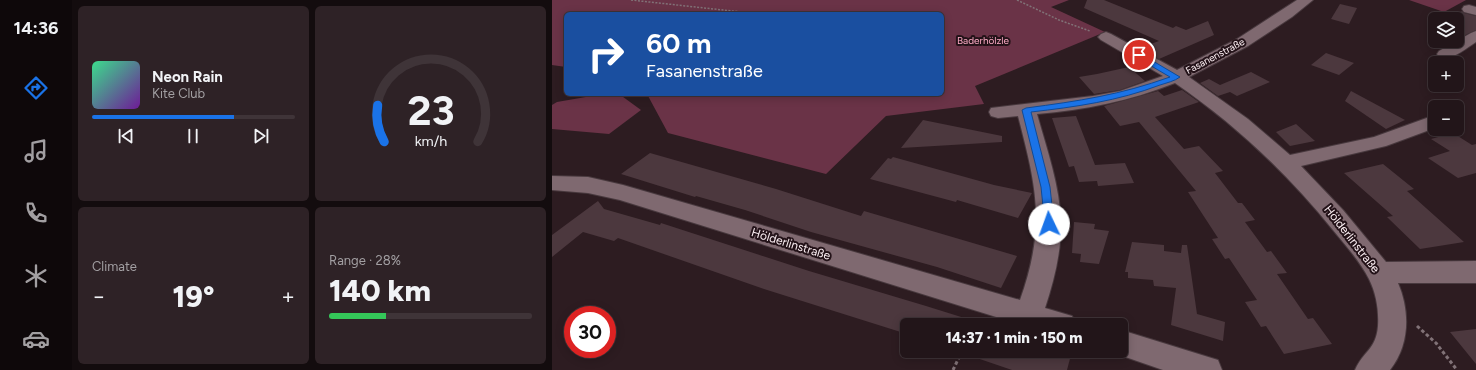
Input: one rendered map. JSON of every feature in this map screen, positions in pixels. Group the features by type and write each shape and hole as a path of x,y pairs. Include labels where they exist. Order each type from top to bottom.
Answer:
{"street":[{"name":"Fasanenstraße","path":"998,112 1081,104 1142,90 1176,77 1249,38 1306,0"},
{"path":"1445,54 1476,36"},
{"name":"Hölderlinstraße","path":"1106,37 1176,77 1226,111 1284,163 1341,224 1379,273 1389,296 1392,317 1392,334 1387,350 1377,364 1370,370"},
{"path":"1026,110 1046,187 1049,224 1043,268 1029,315"},
{"path":"1284,163 1379,142 1428,124"},
{"name":"Hölderlinstraße","path":"552,183 588,185 623,193 1039,318"},
{"path":"1379,273 1476,272"},
{"path":"1128,345 1207,370"}],"path":[{"path":"631,0 742,12"},
{"path":"1017,0 1059,20 1106,37"},
{"path":"1392,317 1420,327 1436,343 1457,370"},
{"path":"953,370 959,358"}],"green space":[{"name":"Baderhölzle","path":"552,0 1069,0 1051,7 1105,32 975,86 984,104 886,116 826,174 668,133 648,96 944,96 944,12 564,12 564,67 552,65"},
{"path":"1409,0 1466,0 1444,12"},
{"path":"592,96 622,96 641,110 609,134 552,129 552,105 557,102"}],"building":[{"path":"1087,0 1104,0 1173,28 1176,26 1186,30 1208,21 1214,35 1159,59 1140,48 1159,41 1084,8"},
{"path":"1340,4 1357,8 1349,24 1331,19"},
{"path":"1464,13 1476,16 1476,30 1464,36"},
{"path":"1326,53 1354,63 1339,75 1311,65"},
{"path":"1129,67 1145,81 1120,90 1094,94 1079,77 1097,74"},
{"path":"1251,72 1270,82 1237,96 1230,92 1218,96 1200,83 1209,79 1220,85"},
{"path":"1182,90 1199,102 1155,117 1184,149 1199,146 1223,171 1215,173 1238,203 1242,203 1255,220 1245,222 1267,252 1271,251 1287,273 1277,274 1308,319 1313,318 1332,344 1284,354 1266,326 1261,327 1245,302 1257,300 1229,258 1225,259 1212,239 1218,238 1188,192 1196,191 1139,122 1120,126 1104,106 1158,91 1164,96"},
{"path":"1351,91 1405,120 1386,129 1345,101"},
{"path":"1076,116 1095,165 1125,163 1134,183 1098,186 1097,181 1079,182 1074,166 1069,167 1052,118"},
{"path":"923,120 1002,136 1002,142 901,148"},
{"path":"1296,124 1315,141 1290,146 1276,132"},
{"path":"1442,136 1458,136 1472,145 1476,144 1476,173 1458,178 1428,158 1450,151 1431,139"},
{"path":"650,153 776,189 861,216 864,211 1017,256 1001,288 937,267 811,232 745,210 696,196 695,197 621,174"},
{"path":"893,157 994,185 1032,193 1018,218 957,200 956,202 870,179 888,158 891,159"},
{"path":"1383,164 1414,189 1407,191 1464,242 1420,249 1387,217 1393,216 1344,173"},
{"path":"598,201 604,209 660,225 661,223 809,271 964,318 900,318 900,332 764,289 618,238 614,241 583,232 552,257 552,235"},
{"path":"1074,222 1095,224 1094,229 1109,231 1099,264 1080,262 1081,254 1072,253"},
{"path":"1132,242 1164,245 1164,251 1181,253 1182,245 1187,245 1197,314 1225,322 1223,341 1171,325 1176,288 1154,286 1153,280 1128,278 1128,272 1125,272"},
{"path":"1476,329 1476,364 1450,332"},
{"path":"977,358 1070,358 1067,370 1012,370"}],"route":[{"path":"1049,224 1046,187 1026,110 1081,104 1124,95 1176,77 1139,55"}]}
